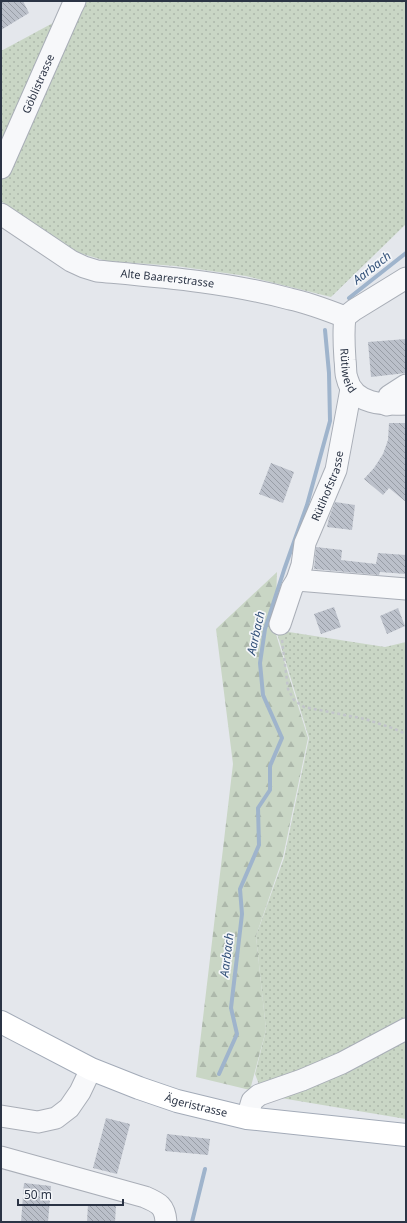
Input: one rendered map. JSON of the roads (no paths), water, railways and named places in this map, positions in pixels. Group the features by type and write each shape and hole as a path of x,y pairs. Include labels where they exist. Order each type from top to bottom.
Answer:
{"main road":[{"name":"Ägeristrasse","path":"1,1022 92,1069 139,1088 177,1101 247,1118 406,1135"}],"street":[{"name":"Göblistrasse","path":"1,168 75,1"},
{"name":"Alte Baarerstrasse","path":"1,214 72,261 97,271 196,281 236,287 290,299 345,317"},
{"path":"345,317 406,278"},
{"name":"Rütiweid","path":"345,317 343,339 347,379 352,389 364,400 396,405"},
{"path":"396,405 388,396 406,385"},
{"name":"Rütihofstrasse","path":"280,624 292,588 302,565 305,543 336,470 352,389"},
{"path":"296,580 406,589"},
{"path":"247,1118 252,1101 259,1095 302,1080 342,1063 406,1029"},
{"path":"1,1116 38,1122 56,1118 69,1108 80,1092 92,1069"},
{"path":"1,1157 145,1197 158,1202 165,1212 166,1222"}],"waterway":[{"name":"Aarbach","path":"349,298 406,253"},
{"name":"Aarbach","path":"219,1074 237,1034 231,1008 242,914 240,889 259,845 258,808 270,790 270,766 282,738 263,695 260,663 265,629 307,505 330,421 329,373 325,330"},
{"path":"192,1222 205,1169"}]}
